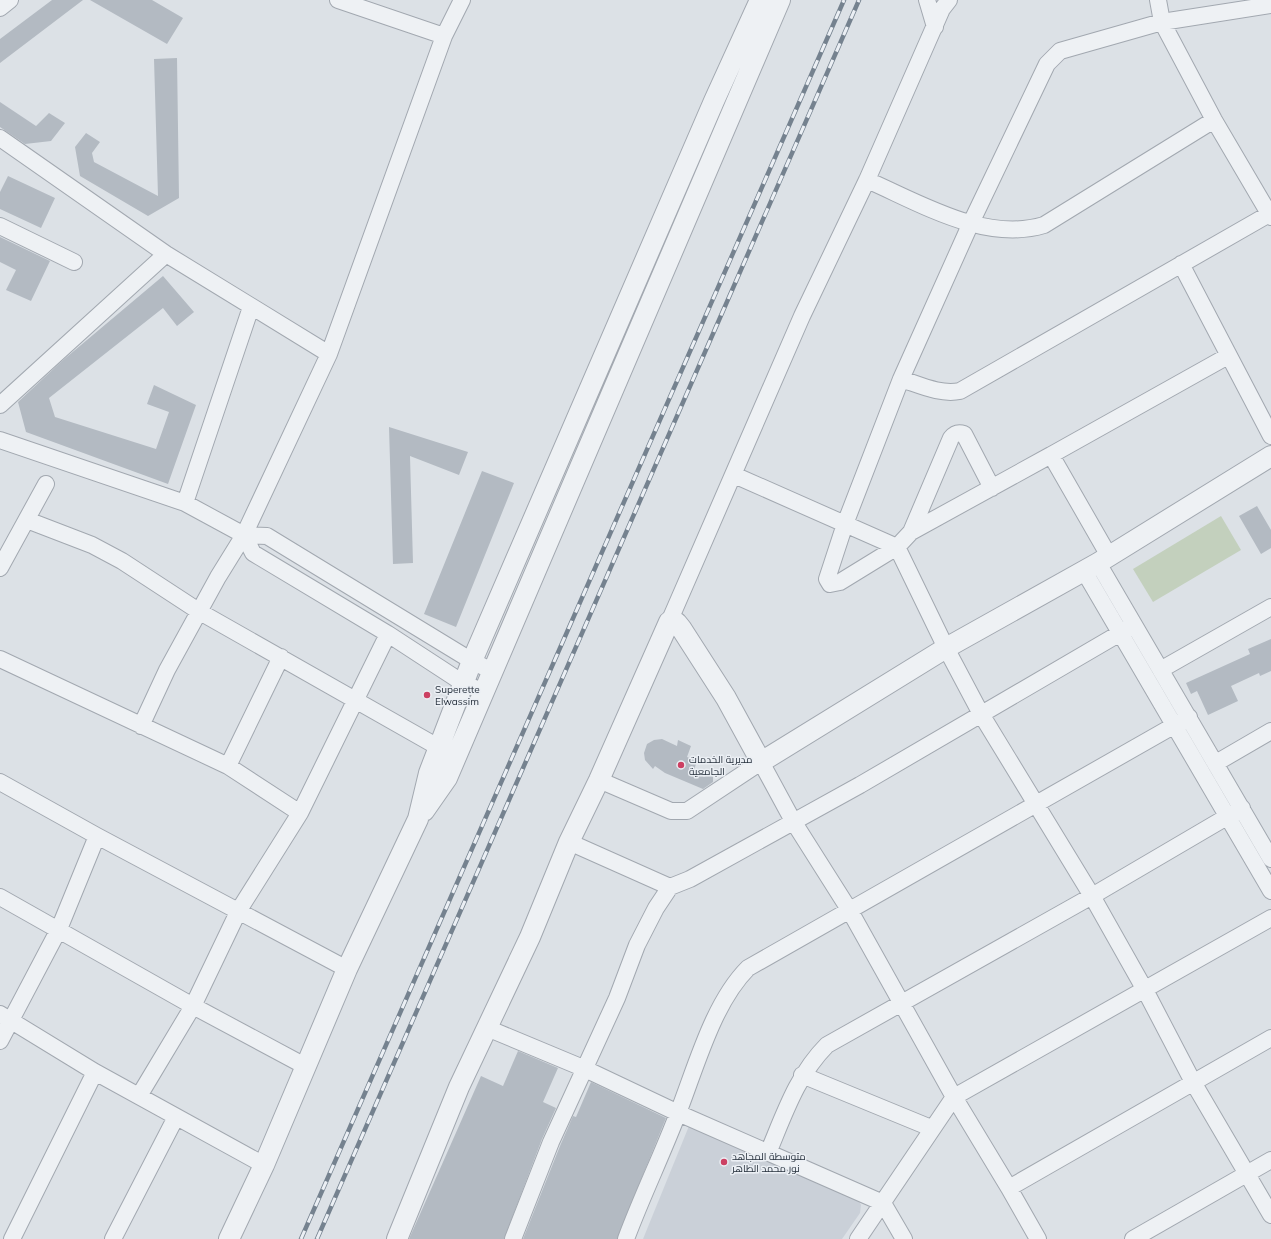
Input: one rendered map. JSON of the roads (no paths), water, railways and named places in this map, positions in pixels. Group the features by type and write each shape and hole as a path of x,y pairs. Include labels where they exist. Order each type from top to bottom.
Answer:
{"street":[{"path":"0,8 10,0"},
{"path":"338,0 444,36"},
{"path":"141,726 167,670 218,577 244,535 329,354 444,36 462,0"},
{"path":"418,819 429,773 472,661 714,101 760,0"},
{"path":"229,1239 264,1165 347,969 418,819 447,778 780,0"},
{"path":"928,0 934,27"},
{"path":"901,379 940,392 960,391 1180,264 1270,214 1214,120 1162,22 1158,0"},
{"path":"397,1239 459,1087 530,937 569,842 599,780 669,622 802,316 867,180 944,3"},
{"path":"1228,356 911,532 897,547 840,582 830,584 827,582 827,576 845,524 901,379 970,225 1052,56 1060,51 1162,22 1271,5"},
{"path":"867,180 970,225 1020,230 1044,225 1214,120"},
{"path":"0,138 166,254 329,354"},
{"path":"0,226 74,262"},
{"path":"0,406 166,254"},
{"path":"1180,264 1271,436"},
{"path":"185,503 251,307"},
{"path":"911,532 954,434 959,432 964,434 992,488"},
{"path":"0,440 185,503 244,535 267,536 472,661 492,671"},
{"path":"1051,455 1097,564 1174,726 1226,818 1271,891"},
{"path":"599,780 671,811 680,812 694,807 761,762 946,648 1097,564 1271,456"},
{"path":"734,475 897,547 946,648 981,714 1092,896 1145,990 1193,1082 1271,1215"},
{"path":"0,568 46,484"},
{"path":"27,520 92,545 122,561 200,612 356,699 438,747"},
{"path":"244,535 253,553 388,634 463,683 484,692"},
{"path":"1162,669 1271,607"},
{"path":"669,622 676,623 681,628 726,698 793,821 850,911 954,1097 1038,1239"},
{"path":"1128,629 1162,669 1270,857"},
{"path":"513,1239 551,1142 583,1068 617,998 637,945 656,908 670,887 690,879 860,785 1128,629"},
{"path":"139,1096 193,1006 239,910 300,813 388,634"},
{"path":"228,766 280,657"},
{"path":"0,659 228,766 300,813"},
{"path":"626,1239 710,1031 725,999 738,978 748,968 1037,805 1189,717"},
{"path":"1216,763 1271,731"},
{"path":"0,782 97,836 239,910 347,969"},
{"path":"768,1152 802,1075 827,1045 1092,896 1242,808"},
{"path":"0,1041 6,1017 59,929 97,836"},
{"path":"569,842 670,887"},
{"path":"0,897 193,1006 305,1066"},
{"path":"858,1239 931,1128 954,1097 1271,918"},
{"path":"6,1017 96,1072 264,1165"},
{"path":"487,1028 583,1068 678,1113 883,1203 904,1239"},
{"path":"1009,1188 1271,1038"},
{"path":"12,1239 96,1072"},
{"path":"802,1075 931,1128"},
{"path":"113,1239 176,1117"},
{"path":"1133,1239 1271,1160"}],"railway":[{"path":"301,1239 844,0"},
{"path":"317,1239 859,0"}],"place":[{"name":"Superette Elwassim","path":"427,695"},
{"name":"مديرية الخدمات الجامعية","path":"681,765"},
{"name":"متوسطة المجاهد نور محمد الطاهر","path":"724,1162"}]}
